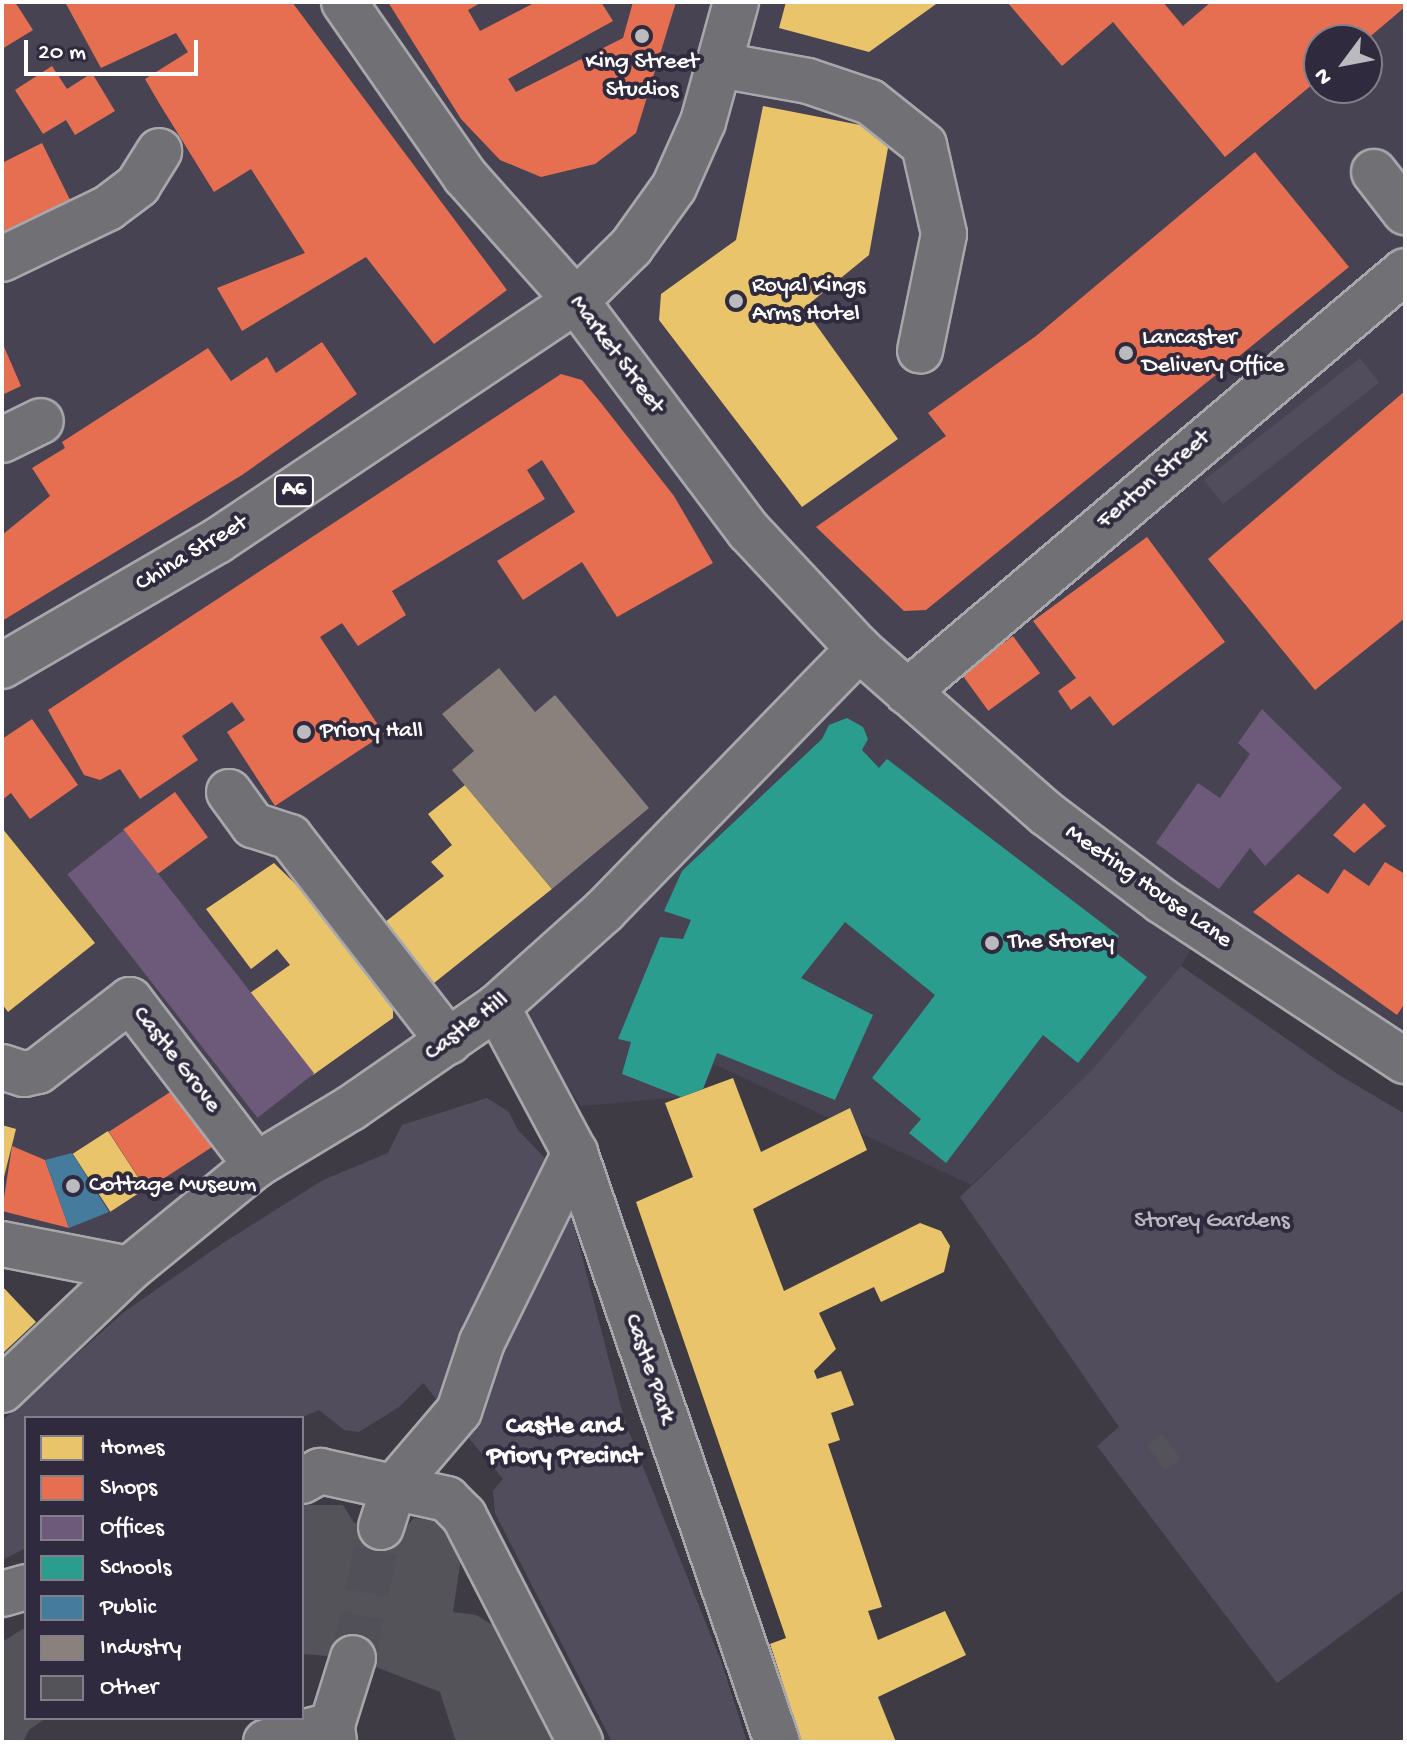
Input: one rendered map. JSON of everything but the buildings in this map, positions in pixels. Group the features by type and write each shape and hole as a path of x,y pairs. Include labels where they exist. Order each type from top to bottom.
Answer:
{"street":[{"name":"Market Street","path":"344,2 465,176 576,301 749,531 859,649 907,692"},
{"name":"A6","path":"576,301 631,247 674,187 703,122 736,2"},
{"path":"720,65 808,81 870,102 924,145 944,234 920,351"},
{"path":"2,259 108,208 138,185 159,151"},
{"path":"1374,172 1405,212"},
{"name":"Fenton Street","path":"907,692 1402,279"},
{"name":"China Street","path":"2,666 217,541 576,301"},
{"path":"2,440 41,421"},
{"name":"Castle Hill","path":"2,1390 129,1269 256,1165 449,1042 497,1007 604,911 859,649"},
{"name":"Meeting House Lane","path":"907,692 1047,814 1162,901 1405,1061"},
{"path":"229,792 253,825 290,837 449,1042"},
{"name":"Castle Grove","path":"2,1067 24,1074 38,1071 130,1000 256,1165"},
{"name":"Castle Park","path":"497,1007 575,1153 777,1742"},
{"path":"388,1507 459,1411 482,1342 575,1153"},
{"path":"2,1244 129,1269"},
{"path":"304,1480 320,1471 388,1507 447,1499 464,1516 580,1742"},
{"path":"2,1594 24,1588"},
{"path":"266,1742 333,1734 353,1658"}],"shaded area":[{"path":"2,2 1405,2 1405,293 1401,296 1405,302 1405,1031 1215,909 1181,966 1091,1071 971,1185 714,1064 703,1089 681,1097 581,1106 496,975 121,1246 2,1228"}],"green space":[{"path":"1360,358 1379,382 1223,504 1204,480"},
{"name":"Storey Gardens","path":"1181,966 1339,1075 1405,1114 1405,1589 1277,1683 1097,1446 1119,1427 960,1197 1091,1071"},
{"path":"487,1098 509,1112 518,1130 561,1175 625,1422 721,1661 747,1742 612,1742 495,1513 493,1491 503,1479 423,1383 399,1407 359,1432 344,1430 319,1410 304,1416 24,1416 24,1549 2,1560 2,1421 124,1312 223,1243 323,1180 388,1153 402,1125"}],"tunnel":[{"path":"353,1658 381,1527"}],"place":[{"name":"King Street Studios","path":"642,36"},
{"name":"Royal Kings Arms Hotel","path":"736,301"},
{"name":"Lancaster Delivery Office","path":"1126,353"},
{"name":"Priory Hall","path":"304,732"},
{"name":"The Storey","path":"992,943"},
{"name":"Cottage Museum","path":"73,1186"}],"district":[{"name":"Castle and Priory Precinct","path":"564,1443"}]}
